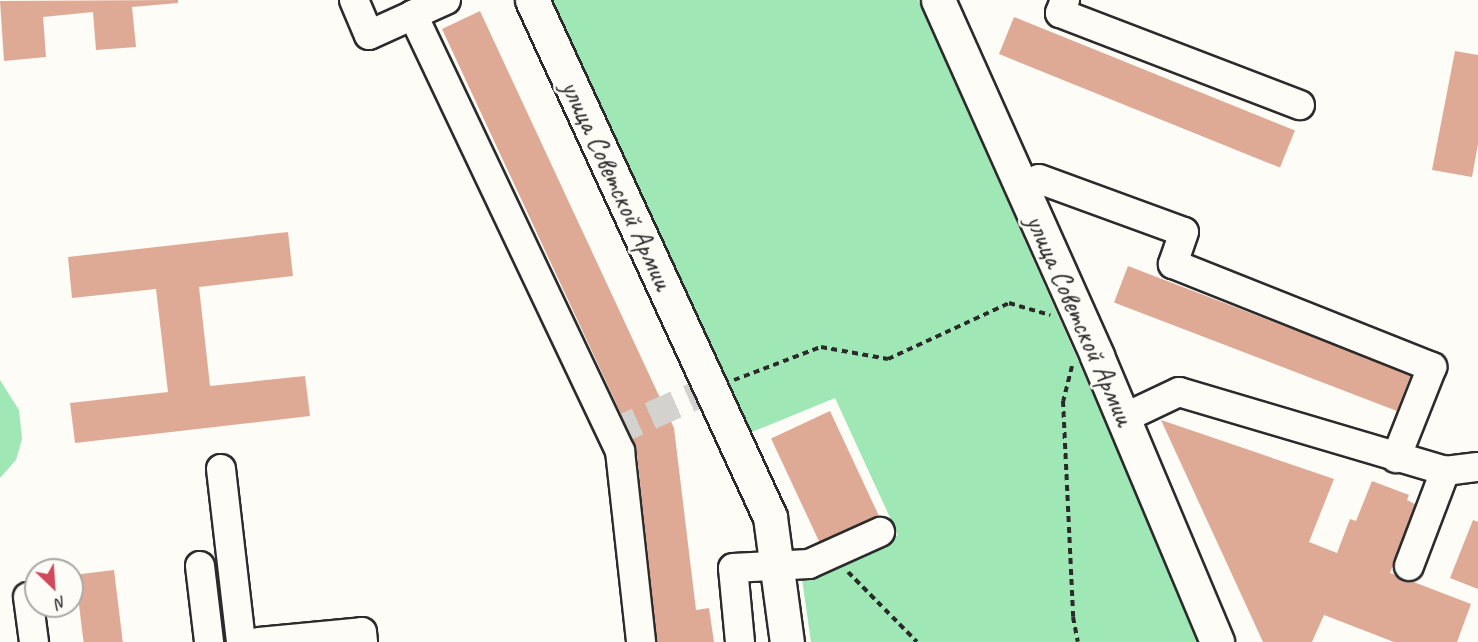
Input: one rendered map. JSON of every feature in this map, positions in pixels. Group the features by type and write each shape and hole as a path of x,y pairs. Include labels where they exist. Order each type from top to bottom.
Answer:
{"main road":[{"name":"улица Советской Армии","path":"532,0 770,517 787,642"},
{"name":"улица Советской Армии","path":"938,0 1124,418 1217,642"}],"lane":[{"path":"354,0 369,35 446,0"},
{"path":"1065,0 1060,13 1299,105"},
{"path":"413,15 620,451 641,642"},
{"path":"1021,186 1039,178 1184,232 1173,264 1432,367 1396,458"},
{"path":"1124,418 1179,392 1445,471 1478,467"},
{"path":"221,469 241,642"},
{"path":"1409,566 1445,471"},
{"path":"740,642 733,568 809,564 880,532"},
{"path":"200,566 209,642"},
{"path":"30,618 33,642"},
{"path":"259,642 362,632 363,642"}],"path":[{"path":"711,389 821,347 888,359 1009,303 1083,325 1063,401 1073,617 1078,642"},
{"path":"830,554 917,642"}],"green space":[{"path":"551,0 918,0 1203,642 811,642 802,579 898,535 835,398 752,432"},
{"path":"0,380 19,410 22,439 16,460 0,478"}],"building":[{"path":"178,0 178,3 132,7 136,47 96,50 93,12 43,17 46,57 4,61 0,1"},
{"path":"480,11 674,428 696,610 709,608 714,642 657,642 636,446 442,29"},
{"path":"1014,17 1295,131 1280,168 999,54"},
{"path":"1455,51 1478,55 1478,144 1472,177 1432,170"},
{"path":"288,232 293,276 199,287 210,386 305,376 310,416 75,443 70,403 168,392 156,289 72,298 68,257"},
{"path":"1128,266 1411,375 1397,411 1114,302"},
{"path":"830,411 880,519 821,546 771,438"},
{"path":"1161,420 1334,479 1309,542 1337,553 1350,519 1356,521 1372,481 1409,495 1407,500 1417,505 1390,573 1471,604 1457,642 1394,642 1324,615 1312,642 1263,642"},
{"path":"1473,520 1478,522 1478,589 1450,578"},
{"path":"114,570 123,642 84,642 81,618 84,618 84,574"}],"tunnel":[{"path":"612,433 711,389"}]}
